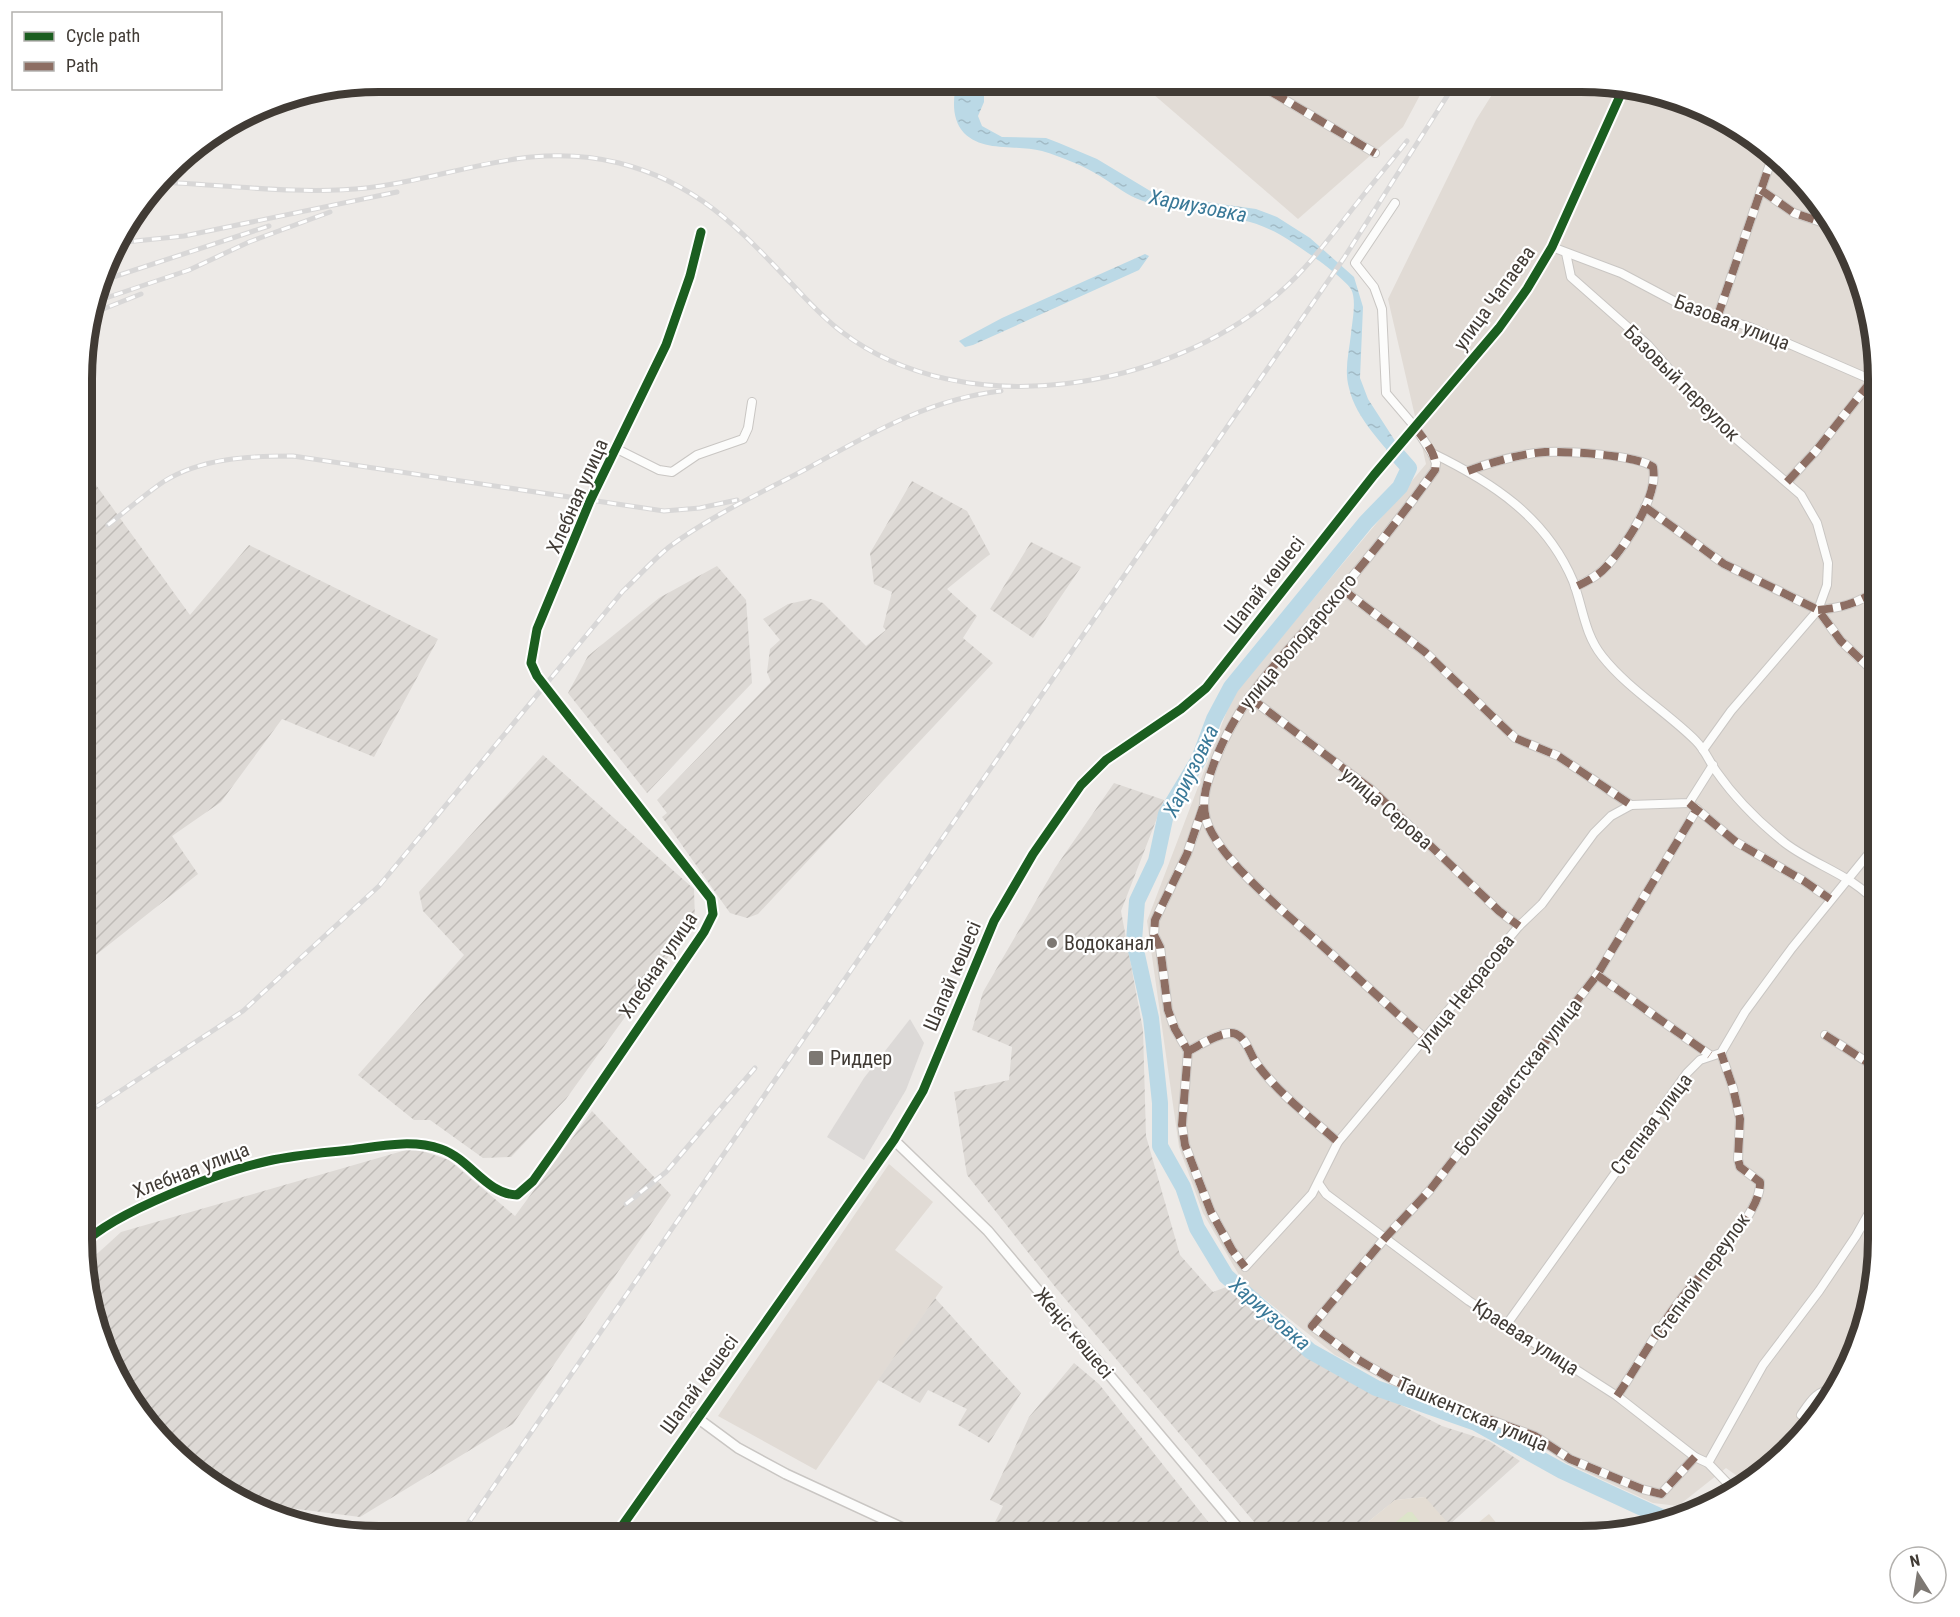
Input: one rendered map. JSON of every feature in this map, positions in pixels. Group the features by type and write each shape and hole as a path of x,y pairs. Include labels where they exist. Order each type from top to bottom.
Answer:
{"street":[{"path":"1272,92 1375,153"},
{"name":"улица Чапаева","path":"1374,475 1499,328 1552,247 1621,94"},
{"path":"1717,318 1770,163"},
{"path":"1761,190 1794,213 1822,222"},
{"path":"1395,203 1355,263 1374,287 1382,309 1386,393 1415,426 1432,453 1501,490 1520,506 1560,555 1575,587 1586,630 1602,656 1703,750 1745,805 1786,843 1848,879 1868,896"},
{"name":"Хлебная улица","path":"92,1238 120,1217 236,1171 268,1161 368,1147 414,1143 442,1149 466,1162 504,1194 517,1195 533,1181 551,1156 634,1032 689,956 713,914 711,899 537,676 531,663 537,629 590,501 666,345 690,276 700,232"},
{"name":"Базовая улица","path":"1552,247 1621,273 1687,308 1750,327 1868,378"},
{"name":"Базовый переулок","path":"1566,253 1571,277 1648,345 1712,418 1801,495 1810,509 1828,563 1827,585 1818,610"},
{"path":"1787,482 1868,390"},
{"path":"617,449 659,470 672,472 697,455 742,439 748,428 752,402"},
{"path":"1468,471 1487,464 1545,452 1632,458 1653,467 1654,489 1646,507 1606,567 1590,580 1575,587"},
{"name":"улица Володарского","path":"1426,1039 1273,903 1215,839 1206,819 1204,805 1206,787 1227,732 1249,697 1280,656 1342,589 1435,470 1436,463 1432,453"},
{"name":"Шапай көшесі","path":"622,1526 696,1417 894,1140 923,1091 994,921 1033,854 1081,785 1106,760 1174,714 1206,688 1374,475"},
{"path":"1646,507 1724,564 1818,610 1841,641 1868,666"},
{"path":"1342,589 1425,652 1515,738 1558,756 1631,805 1689,803 1736,842 1804,881 1830,899"},
{"path":"1703,750 1731,711 1818,610 1839,609 1868,595"},
{"name":"улица Серова","path":"1249,697 1372,790 1499,911 1519,926"},
{"path":"1689,803 1713,765"},
{"path":"1204,805 1183,865 1155,920 1154,935 1160,946 1168,1010 1174,1029 1188,1051 1228,1033 1236,1034 1244,1041 1257,1064 1279,1088 1338,1142"},
{"name":"улица Некрасова","path":"1188,1051 1182,1125 1185,1145 1212,1212 1245,1267 1319,1184 1338,1142 1519,926 1542,904 1594,832 1611,816 1631,805"},
{"name":"Большевистская улица","path":"1312,1326 1385,1238 1430,1190 1597,975 1697,809"},
{"path":"1720,1053 1745,1012 1830,899 1868,855"},
{"path":"1597,975 1710,1055"},
{"path":"1825,1035 1868,1063"},
{"name":"Степная улица","path":"1507,1324 1544,1269 1687,1073 1700,1060 1720,1053"},
{"name":"Степной переулок","path":"1617,1396 1681,1299 1739,1229 1760,1191 1760,1182 1740,1167 1738,1159 1740,1119 1734,1088 1720,1053"},
{"name":"Жеңіс көшесі","path":"894,1140 988,1231 1237,1526"},
{"name":"Краевая улица","path":"1319,1184 1326,1194 1469,1301 1617,1396 1695,1457 1708,1463 1729,1485"},
{"path":"1708,1463 1763,1365 1819,1292 1868,1215"},
{"name":"Ташкентская улица","path":"1312,1326 1357,1359 1393,1380 1477,1418 1491,1420 1535,1436 1570,1459 1642,1489 1661,1494 1695,1457"},
{"path":"1801,1415 1814,1397 1825,1390"},
{"path":"696,1417 738,1448 786,1474 898,1526"}],"shaded area":[{"path":"1151,92 1422,92 1403,127 1298,219"},
{"path":"1494,92 1600,92 1656,101 1691,113 1725,130 1771,163 1797,189 1820,219 1847,269 1859,304 1866,341 1868,360 1868,1257 1863,1295 1853,1331 1839,1366 1820,1398 1797,1428 1771,1454 1741,1477 1726,1468 1678,1506 1653,1503 1566,1463 1531,1439 1476,1421 1400,1388 1335,1355 1243,1282 1203,1213 1179,1147 1147,921 1233,695 1426,464 1388,299 1476,120"},
{"path":"92,479 190,615 249,545 438,639 374,757 282,719 221,802 172,836 198,874 92,958"},
{"path":"912,481 967,511 990,554 947,589 977,616 963,638 993,663 758,914 747,918 730,913 662,817 667,813 657,800 771,682 767,672 770,649 780,640 763,619 788,604 811,599 823,603 866,646 886,630 883,627 892,592 874,584 870,553"},
{"path":"1031,542 1081,567 1033,638 990,609"},
{"path":"717,566 746,600 752,683 647,793 568,693 588,656 659,598"},
{"path":"543,755 694,889 695,920 566,1099 511,1157 483,1158 430,1120 414,1120 358,1075 464,955 423,911 419,892"},
{"path":"1114,783 1164,800 1121,911 1143,1030 1146,1136 1180,1255 1213,1292 1226,1287 1303,1355 1442,1426 1489,1441 1520,1461 1449,1525 1424,1497 1395,1500 1363,1526 1258,1526 1056,1288 967,1175 954,1092 1009,1080 1012,1047 972,1030 983,992 1055,868"},
{"path":"910,1019 924,1043 906,1090 864,1160 827,1137 864,1078"},
{"path":"592,1111 671,1195 513,1424 360,1517 269,1504 219,1477 189,1454 163,1428 130,1382 113,1348 97,1295 92,1259 121,1232 413,1148 449,1160 515,1216"},
{"path":"889,1164 933,1202 895,1250 943,1287 816,1470 718,1416"},
{"path":"935,1298 1021,1393 989,1443 958,1425 967,1409 928,1390 920,1403 878,1380"},
{"path":"1074,1363 1099,1384 1210,1524 1208,1526 993,1526 1003,1506 990,1500 1029,1417"},
{"path":"1425,1497 1450,1526 1363,1526 1395,1500"},
{"path":"1489,1514 1499,1526 1474,1526"}],"green space":[{"path":"1408,1512 1412,1512 1422,1525 1422,1526 1391,1526"}],"water":[{"path":"955,92 984,92 984,102 978,116 982,126 1002,137 1046,138 1097,159 1152,192 1170,197 1256,209 1277,217 1310,238 1354,277 1363,307 1360,378 1368,399 1410,464 1404,470 1364,421 1353,399 1347,368 1354,299 1351,289 1337,275 1289,240 1256,224 1143,201 1086,168 1057,156 1032,149 991,146 972,139 964,133 957,121"},
{"path":"1145,254 1149,256 1139,270 973,345 965,347 959,341 1002,318"}],"waterway":[{"name":"Хариузовка","path":"1394,451 1409,468 1400,487 1366,522 1231,687 1214,719 1199,759 1166,814 1156,861 1137,901 1134,941 1151,1018 1160,1103 1160,1146 1183,1187 1197,1228 1226,1276 1310,1351 1376,1388 1476,1423 1562,1471 1658,1515"}],"railway":[{"path":"466,1526 1344,258 1450,92"},
{"path":"169,183 290,190 342,190 399,183 522,158 585,157 619,163 671,182 714,210 753,244 828,321 891,361 946,379 1005,386 1065,384 1125,372 1181,353 1234,326 1279,293 1300,272 1407,141"},
{"path":"126,242 184,236 397,192"},
{"path":"103,299 189,270 249,242 330,212"},
{"path":"110,278 269,226"},
{"path":"100,310 141,294"},
{"path":"92,1109 243,1011 379,886 623,591 669,547 685,535 737,505 877,431 949,402 1001,391"},
{"path":"108,525 156,487 178,474 209,463 259,457 293,456 664,511 700,508 737,500"},
{"path":"626,1204 666,1172 755,1068"}],"marked path":[{"path":"1272,92 1375,153"},
{"path":"1717,318 1770,163"},
{"path":"1761,190 1794,213 1822,222"},
{"path":"1787,482 1815,452 1868,385"},
{"path":"1415,427 1432,453 1435,470 1355,574 1269,671 1237,716 1213,766 1205,792 1204,805 1206,819 1213,834 1238,868 1272,902 1426,1039"},
{"path":"1468,471 1506,459 1545,452 1618,457 1632,459 1653,467 1654,479 1651,492 1631,533 1603,570 1575,587"},
{"path":"1645,507 1724,564 1818,610 1841,641 1868,666"},
{"path":"1342,589 1425,652 1515,738 1558,756 1631,805"},
{"path":"1818,610 1850,604 1868,596"},
{"path":"1249,697 1372,790 1499,911 1519,926"},
{"path":"1689,803 1736,842 1804,881 1830,899"},
{"path":"1203,807 1187,854 1155,920 1154,935 1160,947 1168,1010 1175,1029 1188,1051 1182,1125 1185,1145 1211,1212 1232,1250 1245,1267"},
{"path":"1695,1457 1661,1494 1642,1489 1570,1459 1535,1436 1491,1420 1477,1418 1393,1380 1357,1359 1312,1326 1385,1238 1430,1190 1597,975 1697,809"},
{"path":"1597,975 1710,1055"},
{"path":"1188,1051 1218,1036 1231,1033 1240,1036 1257,1064 1275,1085 1338,1142"},
{"path":"1825,1035 1868,1063"},
{"path":"1617,1396 1672,1311 1741,1227 1758,1195 1760,1182 1740,1167 1738,1159 1740,1119 1733,1088 1721,1053"}],"cycle path":[{"path":"622,1526 894,1140 923,1091 994,921 1033,854 1081,785 1106,760 1181,709 1206,688 1374,475 1499,328 1527,289 1552,247 1621,94"},
{"path":"92,1236 118,1219 169,1194 248,1166 278,1159 384,1145 419,1144 441,1149 461,1160 496,1189 517,1195 533,1181 704,932 713,914 711,899 537,676 531,663 537,629 590,501 666,345 690,276 701,232"}],"place":[{"name":"Водоканал","path":"1052,943"},
{"name":"Риддер","path":"816,1058"}]}
